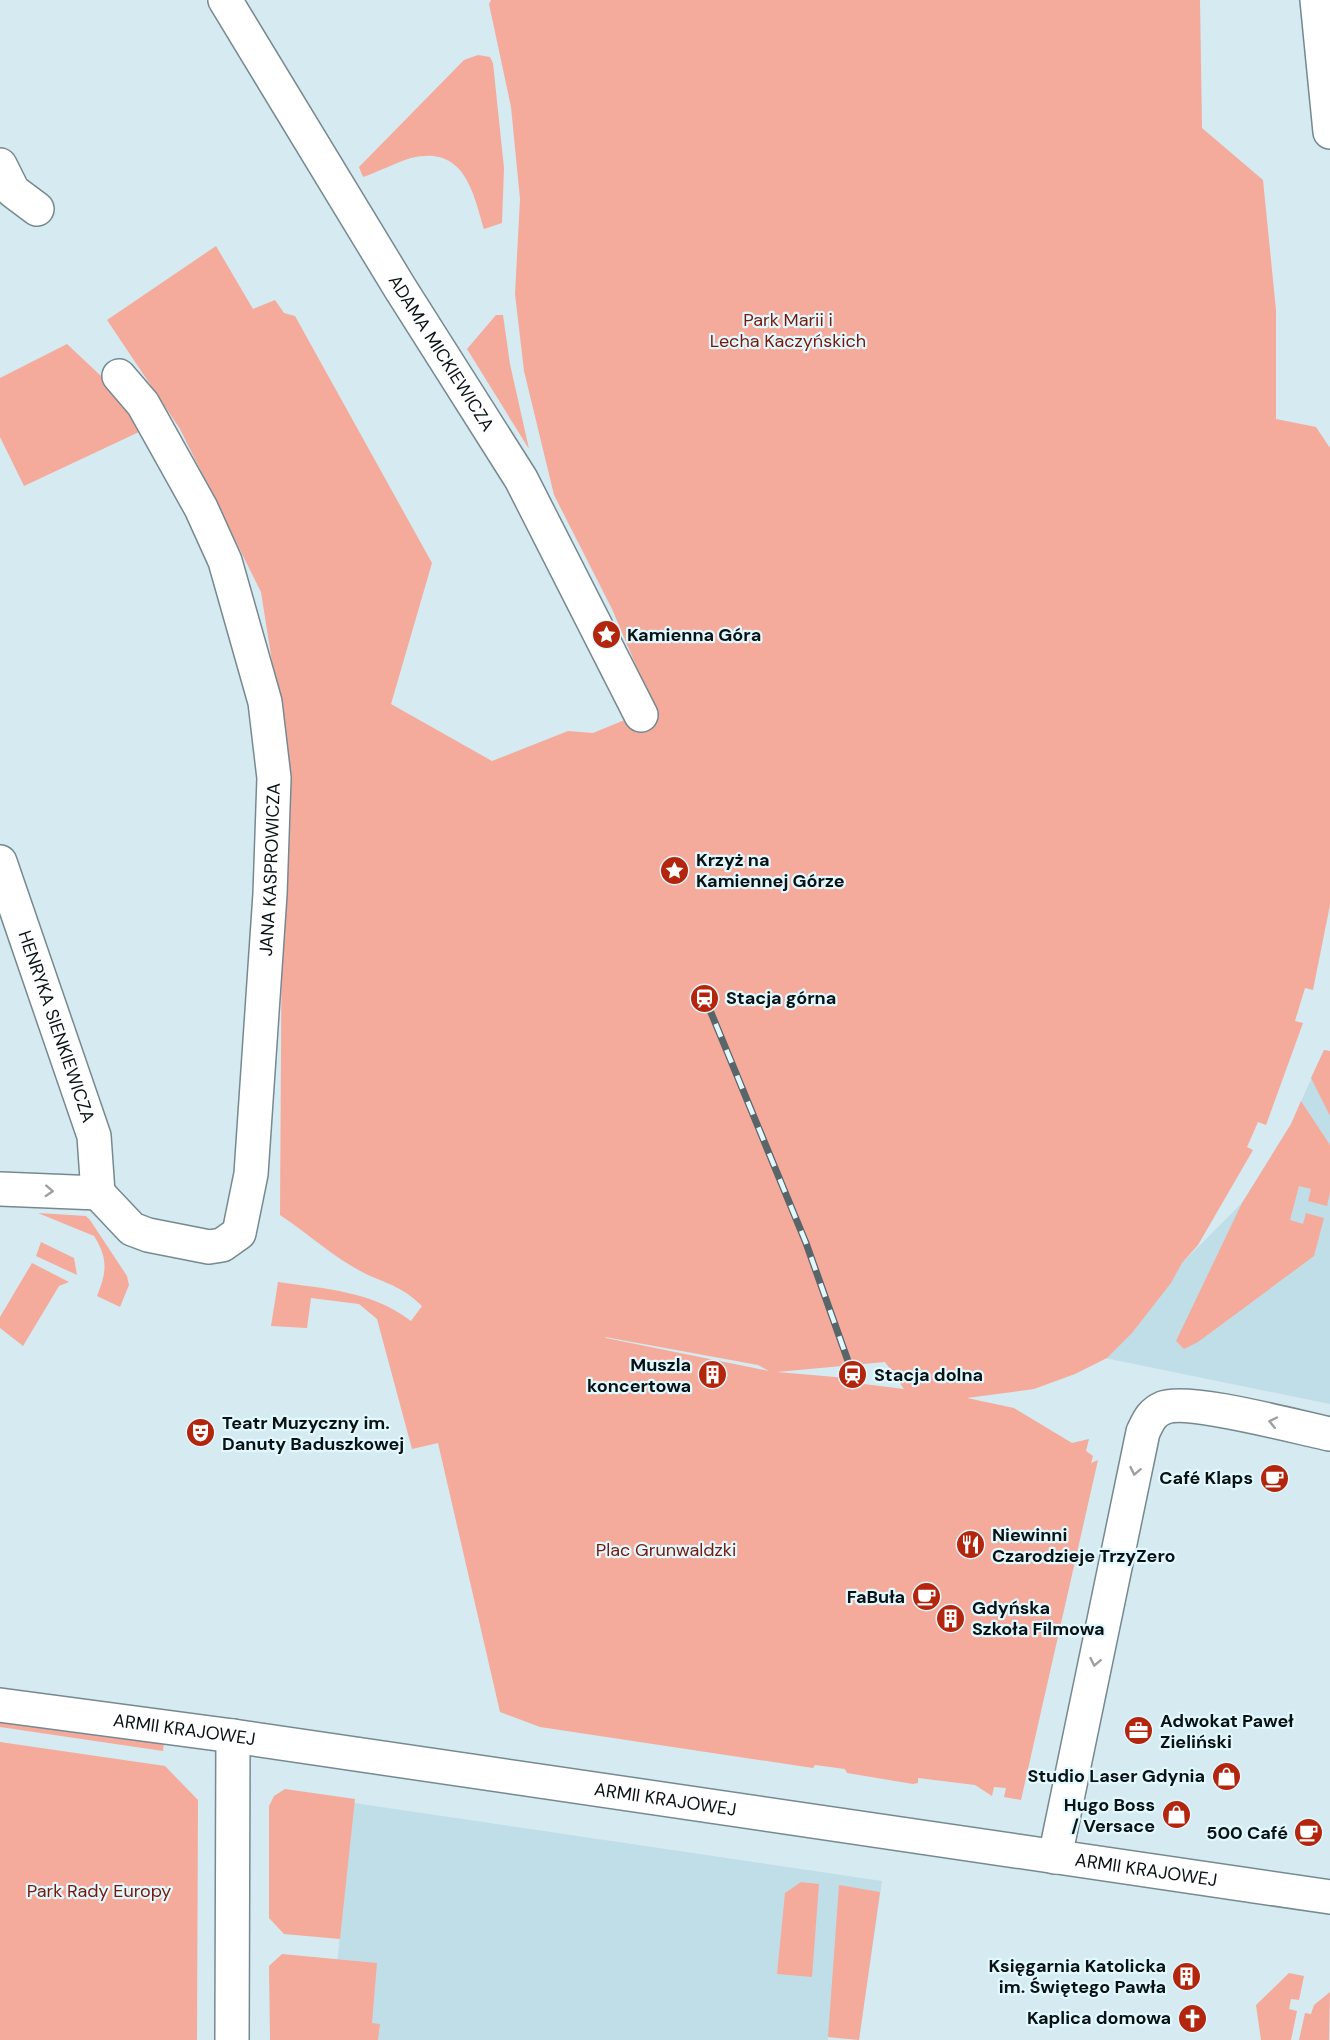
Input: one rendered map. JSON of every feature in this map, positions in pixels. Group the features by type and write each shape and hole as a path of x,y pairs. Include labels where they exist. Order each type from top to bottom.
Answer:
{"street":[{"name":"ADAMA MICKIEWICZA","path":"225,0 400,288 521,479 641,715"},
{"path":"1317,0 1330,132"},
{"path":"0,165 13,191 37,209"},
{"name":"JANA KASPROWICZA","path":"98,1193 122,1220 147,1235 209,1247 222,1245 239,1233 251,1174 270,894 274,778 265,702 225,561 201,508 143,404 119,376"},
{"name":"HENRYKA SIENKIEWICZA","path":"0,862 94,1136 98,1193"},
{"path":"0,1189 98,1193"},
{"path":"1055,1857 1143,1432 1151,1415 1164,1407 1191,1406 1330,1434"},
{"name":"ARMII KRAJOWEJ","path":"0,1705 233,1736 1330,1897"},
{"path":"232,2040 233,1736"}],"shaded area":[{"path":"1324,1050 1330,1051 1330,1404 1066,1350 1180,1265 1242,1203 1291,1124"},
{"path":"354,1803 882,1881 859,2040 828,2037 828,2040 329,2040"}],"green space":[{"path":"491,0 1200,0 1202,128 1263,180 1276,310 1276,419 1316,427 1330,448 1330,905 1313,990 1305,988 1295,1021 1303,1023 1266,1125 1258,1122 1247,1147 1253,1150 1198,1245 1182,1263 1171,1283 1132,1333 1107,1358 1075,1374 1034,1389 967,1398 1014,1408 1072,1443 1089,1439 1086,1451 1093,1456 1091,1463 1098,1460 1021,1800 1004,1797 1006,1788 994,1787 992,1796 975,1785 918,1778 918,1783 913,1784 847,1773 845,1769 815,1765 813,1768 540,1727 500,1712 438,1443 412,1449 377,1319 359,1304 311,1298 307,1328 271,1326 278,1282 364,1297 381,1303 411,1321 422,1306 401,1290 344,1261 280,1215 283,731 261,592 180,429 107,320 216,246 253,309 275,300 284,313 295,316 432,563 391,704 492,761 568,731 593,733 654,708 612,609 554,495 524,371 515,294 520,199 511,107 489,4","holes":["606,1338 758,1365 769,1371","885,1362 904,1389 848,1382 847,1378 777,1372"]},
{"path":"478,55 490,57 493,63 504,168 502,223 484,229 470,186 463,174 443,158 429,156 411,158 363,177 359,167 464,60"},
{"path":"496,315 503,315 510,364 529,449 467,349"},
{"path":"67,344 118,392 139,432 24,486 0,437 0,378"},
{"path":"1324,1050 1330,1051 1330,1116 1311,1078"},
{"path":"1301,1101 1330,1145 1330,1192 1327,1206 1308,1201 1311,1189 1299,1186 1290,1220 1303,1224 1306,1213 1324,1218 1314,1256 1198,1342 1184,1349 1176,1341 1242,1203 1291,1124"},
{"path":"38,1213 86,1216 90,1220 127,1276 129,1285 120,1307 97,1296 103,1280 104,1258 94,1236"},
{"path":"41,1242 74,1258 77,1275 36,1256"},
{"path":"32,1263 69,1282 59,1286 23,1346 0,1328 0,1317"},
{"path":"0,1719 164,1742 163,1751 0,1727"},
{"name":"Park Rady Europy","path":"0,1742 165,1766 198,1800 197,2040 0,2040"},
{"path":"285,1789 355,1799 340,1939 284,1934 269,1918 269,1806 274,1796"},
{"path":"801,1882 819,1884 812,1977 777,1974 785,1893"},
{"path":"839,1885 880,1892 859,2040 828,2037"},
{"path":"282,1954 377,1963 372,2023 380,2024 378,2040 270,2040 269,1966"},
{"path":"1289,1973 1304,1976 1299,2000 1291,1999 1289,2009 1297,2011 1291,2040 1261,2040 1256,2005"},
{"path":"1330,1992 1329,2040 1299,2040 1305,2013 1311,2014 1314,2005"}],"railway":[{"path":"705,998 806,1243 853,1375"}],"place":[{"name":"Kamienna Góra","path":"606,635"},
{"name":"Krzyż na Kamiennej Górze","path":"675,870"},
{"name":"Stacja górna","path":"705,998"},
{"name":"Muszla koncertowa","path":"712,1375"},
{"name":"Stacja dolna","path":"853,1375"},
{"name":"Teatr Muzyczny im. Danuty Baduszkowej","path":"201,1433"},
{"name":"Café Klaps","path":"1274,1478"},
{"name":"Niewinni Czarodzieje TrzyZero","path":"971,1545"},
{"name":"FaBuła","path":"926,1597"},
{"name":"Gdyńska Szkoła Filmowa","path":"951,1618"},
{"name":"Adwokat Paweł Zieliński","path":"1139,1731"},
{"name":"Studio Laser Gdynia","path":"1226,1776"},
{"name":"Hugo Boss / Versace","path":"1176,1815"},
{"name":"500 Café","path":"1309,1833"},
{"name":"Księgarnia Katolicka im. Świętego Pawła","path":"1187,1976"},
{"name":"Kaplica domowa","path":"1192,2018"}],"park label":[{"name":"Park Marii i Lecha Kaczyńskich","path":"788,330"},
{"name":"Plac Grunwaldzki","path":"666,1550"}]}
